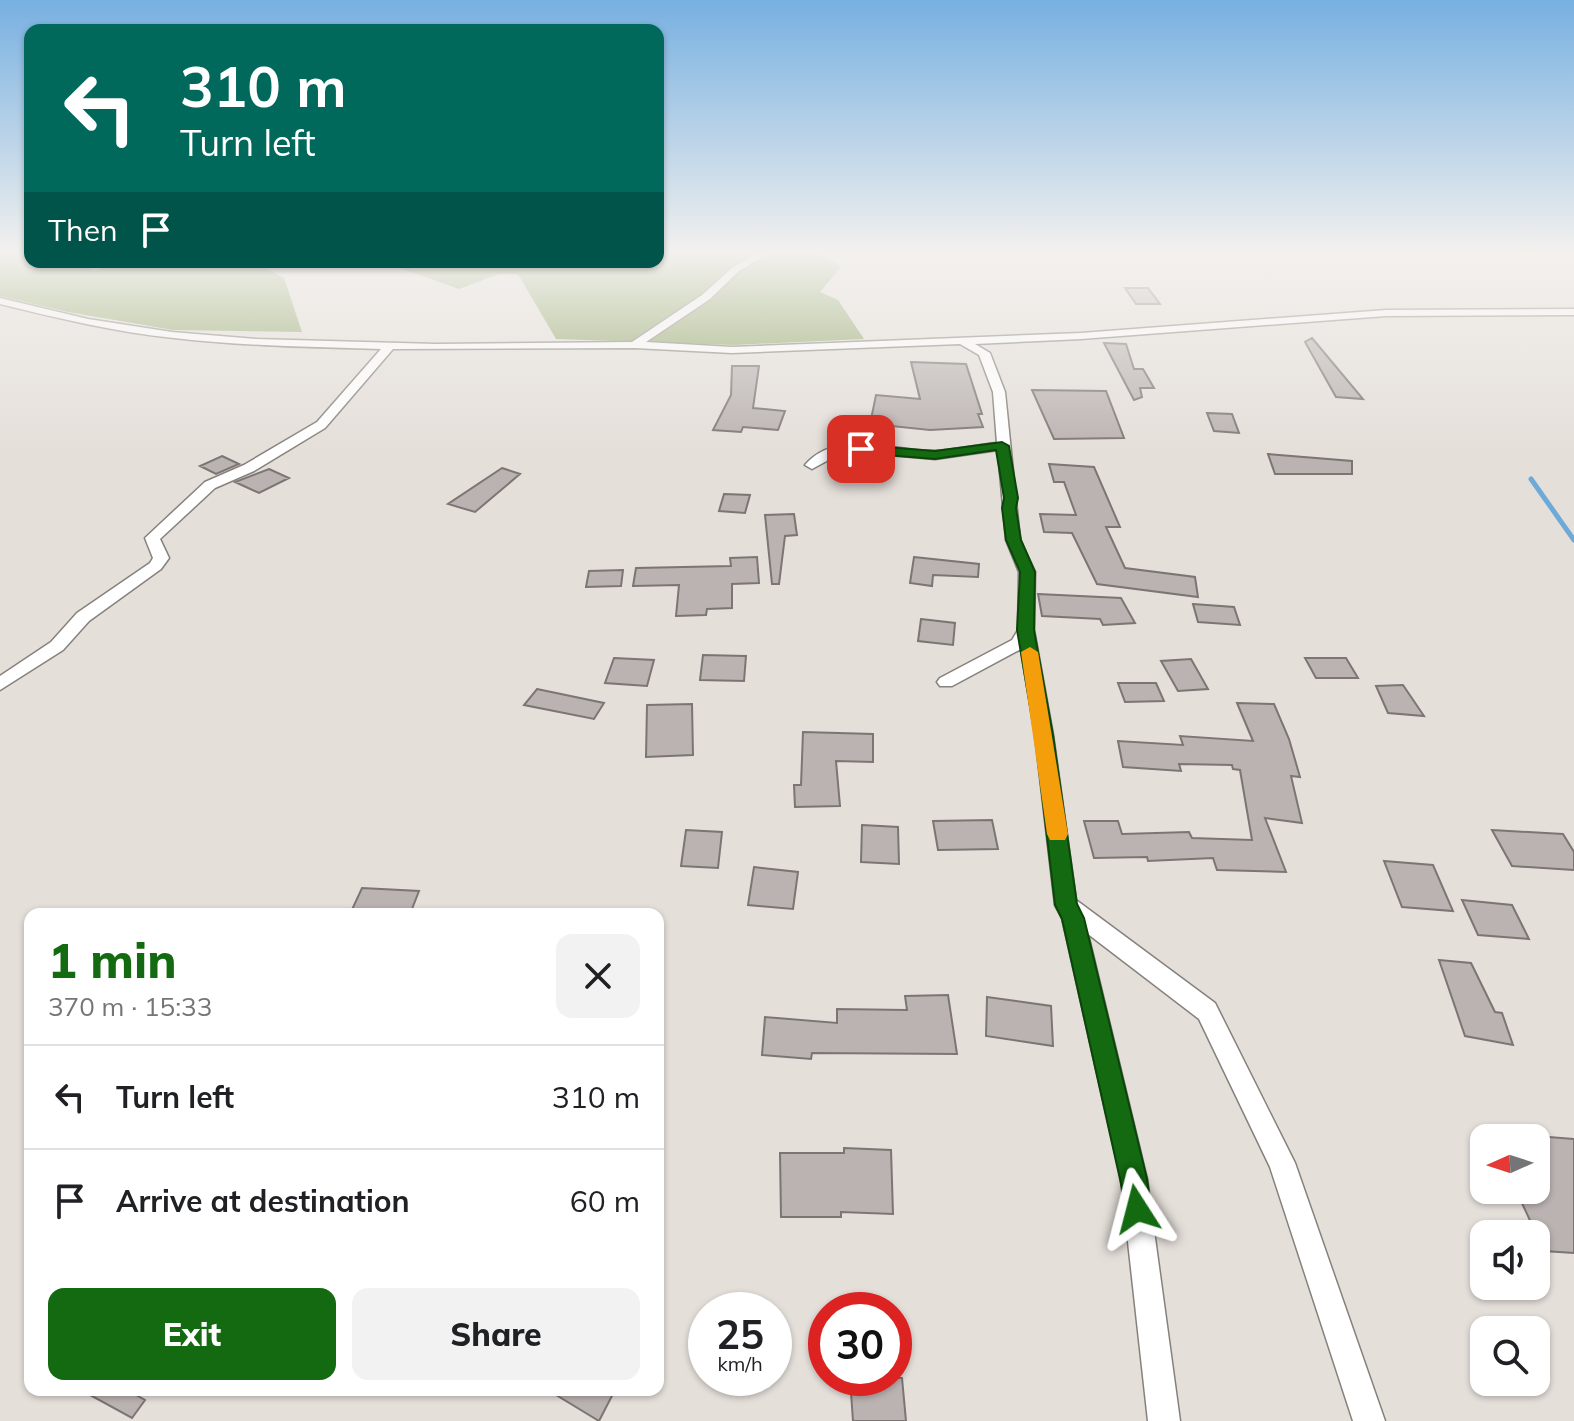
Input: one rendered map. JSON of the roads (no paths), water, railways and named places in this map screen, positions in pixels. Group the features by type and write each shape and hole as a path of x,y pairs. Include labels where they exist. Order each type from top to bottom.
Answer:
{"street":[{"path":"77,319 172,335 390,346 635,345 732,350 964,342 988,346 1310,319"},
{"path":"635,345 673,319"},
{"path":"0,684 57,646 83,617 156,566 161,558 152,538 210,485 249,468 321,425 390,346"},
{"path":"988,346 999,392 1013,540 1027,572 1026,630 1044,735 1066,905 1073,918 1134,1179 1164,1421"},
{"path":"812,465 824,455 843,447 935,455 1002,446"},
{"path":"946,682 1018,644 1026,630"},
{"path":"1066,905 1207,1011 1282,1163 1369,1421"}],"waterway":[{"path":"1531,479 1574,540"}]}
